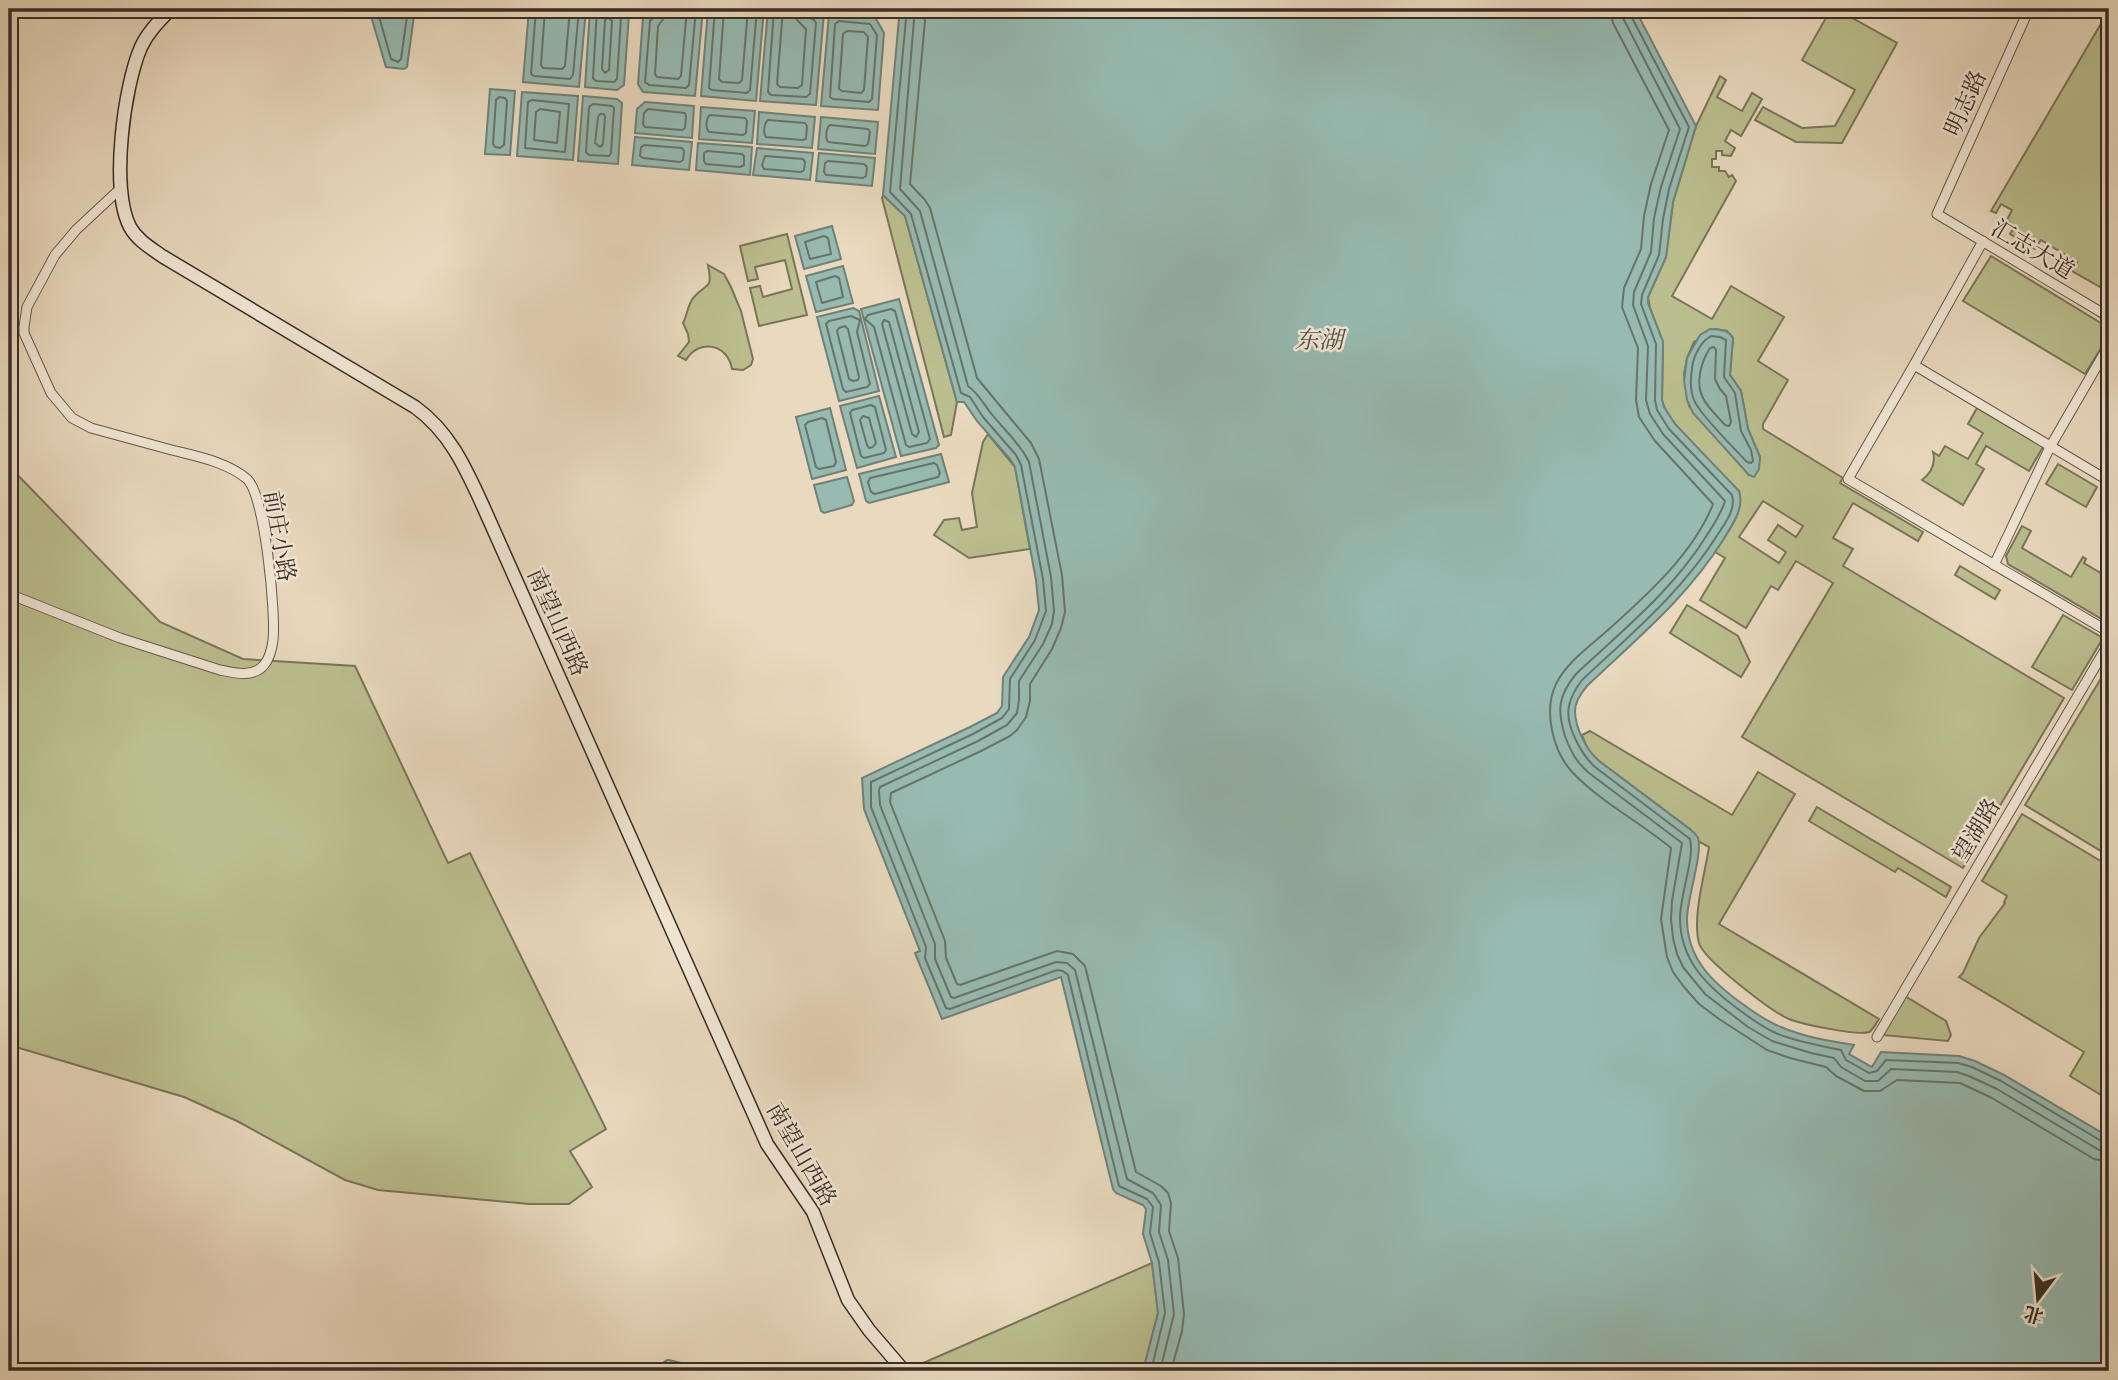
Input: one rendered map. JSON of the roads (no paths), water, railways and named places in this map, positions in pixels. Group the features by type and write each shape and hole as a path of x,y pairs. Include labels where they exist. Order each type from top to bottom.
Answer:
{"street":[{"name":"南望山西路","path":"171,9 150,31 134,69 120,152 121,188 129,225 141,240 179,267 415,407 433,421 450,442 483,506 767,1144 813,1212 848,1300 904,1371"},
{"name":"明志路","path":"1937,214 2029,9"},
{"name":"前庄小路","path":"9,594 120,638 233,673 251,673 263,666 271,652 274,621 265,537 258,500 251,484 241,475 212,461 79,423 51,393 24,333 27,307 55,255 76,230 121,188"},
{"name":"汇志大道","path":"1937,214 2109,317"},
{"path":"1983,242 1848,479 2109,632"},
{"path":"1994,565 2050,447 2109,345"},
{"path":"1914,365 2109,481"},
{"name":"望湖路","path":"1877,1037 2109,643"}],"water":[{"path":"369,9 415,9 407,67 404,69 386,67"},
{"path":"529,9 586,9 579,87 523,82"},
{"path":"590,9 623,9 629,14 624,85 617,90 585,87"},
{"path":"653,9 703,9 695,96 643,92 638,84 643,17"},
{"path":"708,9 764,9 756,101 701,96"},
{"path":"768,9 824,13 816,105 760,101"},
{"name":"东湖","path":"892,9 1635,9 1696,126 1673,202 1666,257 1648,297 1663,342 1662,400 1675,424 1739,491 1740,504 1723,540 1693,581 1660,618 1587,686 1577,701 1575,711 1579,732 1599,761 1697,837 1699,845 1688,910 1688,933 1704,969 1733,997 1776,1025 1817,1038 1854,1045 1849,1054 1872,1067 1881,1052 1959,1056 1975,1061 2004,1075 2109,1137 2109,1371 1143,1371 1158,1313 1152,1263 1143,1234 1146,1209 1113,1189 1061,977 942,1019 915,953 920,951 864,809 862,778 997,713 1002,706 1003,677 1029,637 1039,610 1015,467 964,402 957,402 905,216 883,195 899,18"},
{"path":"829,14 875,17 884,33 878,110 821,106"},
{"path":"490,89 515,91 510,155 485,154"},
{"path":"522,92 578,96 573,160 517,156"},
{"path":"583,96 617,99 622,103 618,164 578,161"},
{"path":"645,102 694,106 692,138 635,133 637,109"},
{"path":"701,107 755,111 752,143 699,139"},
{"path":"759,112 815,117 812,148 757,144"},
{"path":"821,117 878,122 875,154 818,149"},
{"path":"635,137 692,142 689,170 632,165"},
{"path":"698,143 752,147 750,175 696,170"},
{"path":"757,148 813,153 810,180 753,175"},
{"path":"819,153 875,158 872,186 816,181"},
{"path":"832,226 841,259 804,269 795,236"},
{"path":"843,266 853,303 816,312 806,276"},
{"path":"899,299 939,445 901,456 861,309"},
{"path":"853,308 859,311 879,391 839,401 817,317"},
{"path":"1710,329 1726,332 1733,338 1730,375 1741,391 1748,429 1760,457 1759,469 1754,477 1749,475 1693,413 1687,400 1684,381 1687,358 1700,335"},
{"path":"879,396 896,457 857,468 840,406"},
{"path":"830,408 846,470 812,479 796,417"},
{"path":"941,454 949,482 869,503 866,501 859,474"},
{"path":"847,477 854,501 852,505 824,513 821,511 814,485"},
{"path":"667,1360 714,1371 661,1371"}]}
